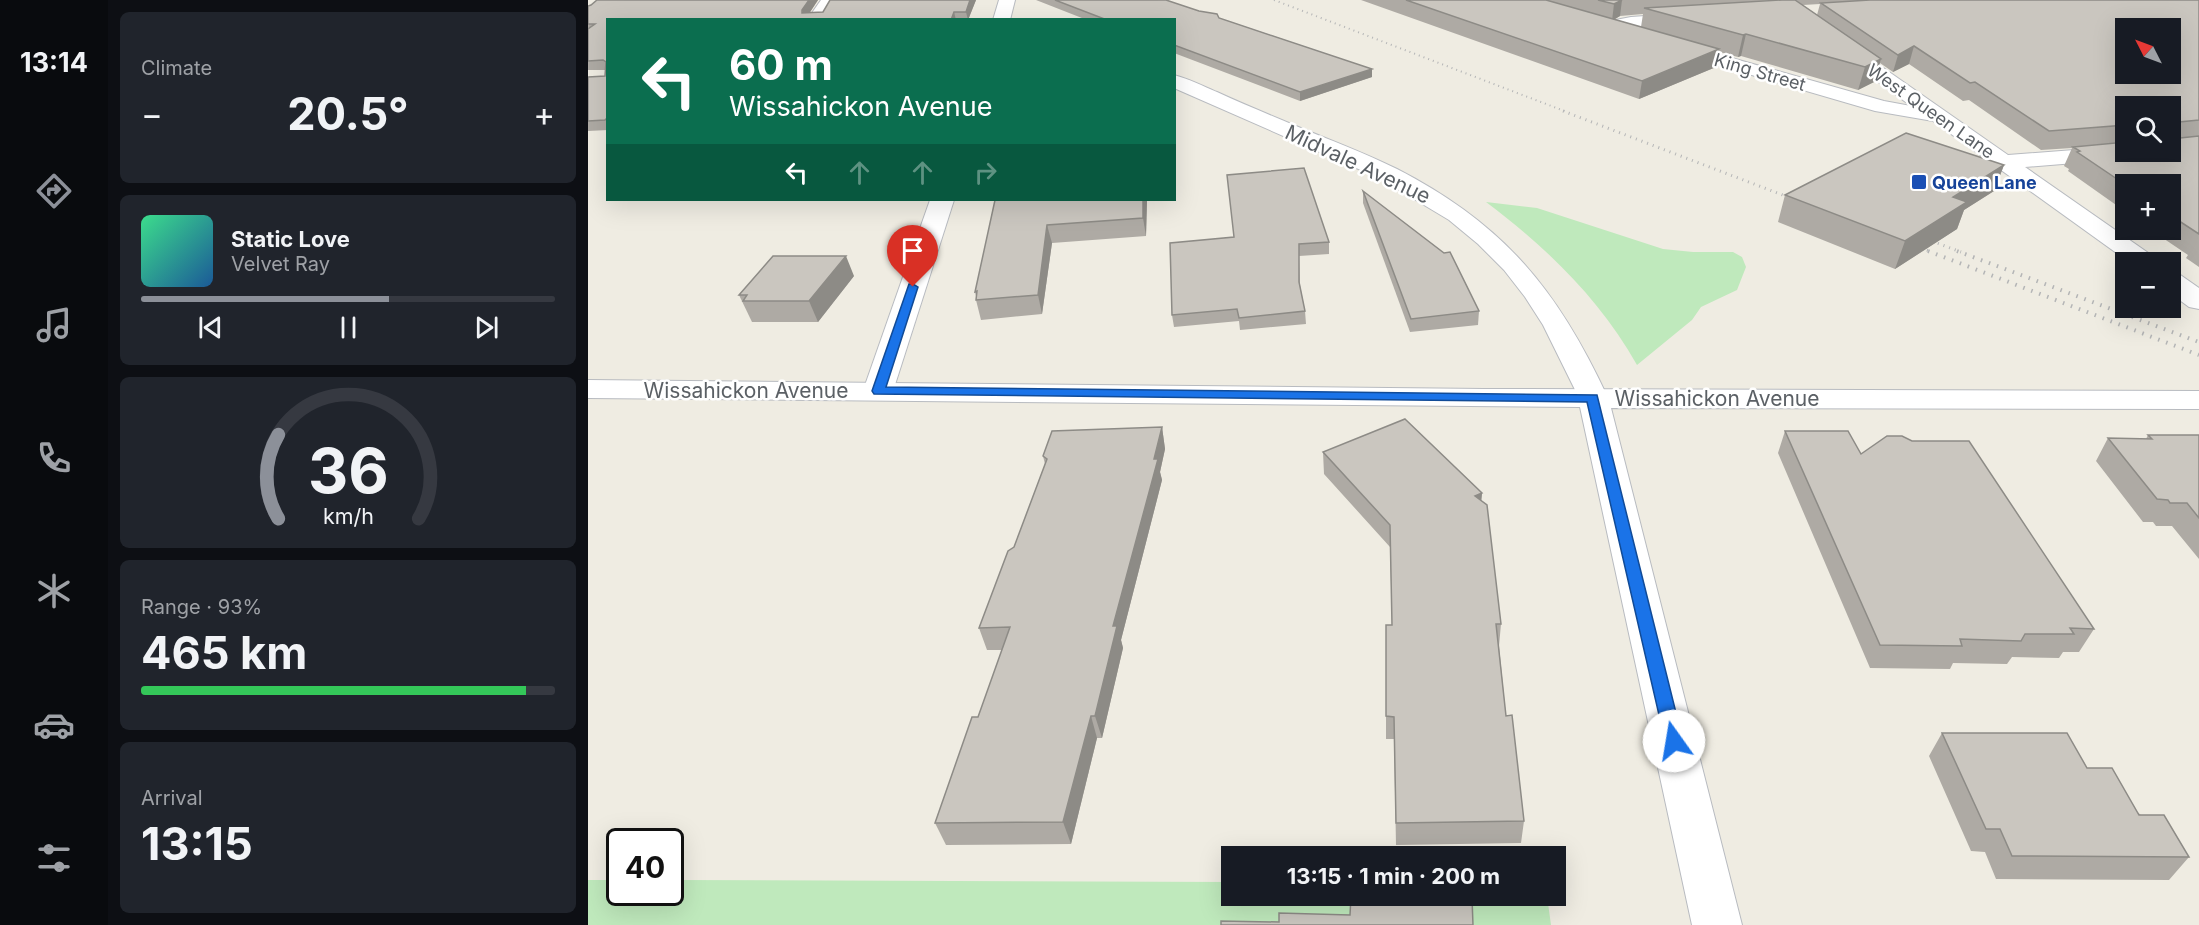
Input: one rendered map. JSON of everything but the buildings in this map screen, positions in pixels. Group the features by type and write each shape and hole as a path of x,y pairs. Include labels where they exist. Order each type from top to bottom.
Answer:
{"street":[{"path":"816,18 829,0"},
{"path":"1002,18 1007,0"},
{"name":"West Queen Lane","path":"1769,7 1792,12 2131,252"},
{"path":"1792,12 1823,11"},
{"path":"1606,27 1631,22 1708,17"},
{"name":"King Street","path":"1584,20 1882,107 1938,116"},
{"name":"Midvale Avenue","path":"1176,82 1387,173 1429,196 1467,222 1515,265 1540,295 1578,360 1593,398 1717,925"},
{"path":"2002,162 2115,154"},
{"path":"878,391 942,201"},
{"path":"2181,288 2199,301"},
{"name":"Wissahickon Avenue","path":"588,389 1593,398 2199,400"}],"green space":[{"path":"1486,202 1537,208 1663,249 1733,252 1742,257 1746,267 1737,290 1701,307 1692,320 1637,365 1589,296 1530,237"},
{"path":"588,880 606,880 606,906 684,906 684,880 1221,882 1221,906 1548,906 1551,925 588,925"}],"railway":[{"path":"1274,0 1567,112"},
{"path":"1563,111 1801,202"},
{"path":"1921,237 1961,252"},
{"path":"1910,244 1932,252"},
{"path":"1928,251 2199,355"},
{"path":"1957,251 2199,342"}],"place":[{"name":"Queen Lane","path":"1919,182"}],"route":[{"path":"913,287 878,391 1593,398 1674,741"}]}
